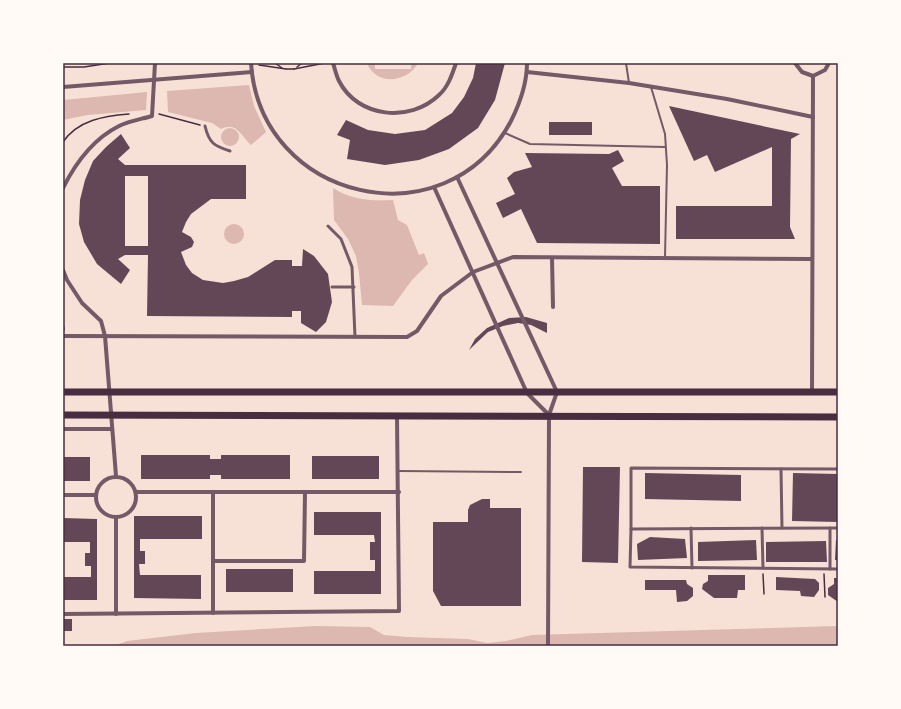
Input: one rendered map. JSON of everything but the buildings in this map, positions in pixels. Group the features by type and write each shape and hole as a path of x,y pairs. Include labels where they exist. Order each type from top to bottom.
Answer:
{"main road":[{"path":"63,392 838,392"},
{"path":"63,415 549,415 838,417"}],"street":[{"path":"63,188 74,166 94,143 119,126 152,116 155,63"},
{"path":"251,63 259,102 272,130 291,154 316,173 343,186 373,193 404,193 434,187 457,177 483,158 505,133 520,104 527,72 527,63"},
{"path":"333,63 339,81 351,96 367,108 386,113 406,113 424,107 440,95 451,79 456,63"},
{"path":"795,63 802,72 813,76 825,70 829,63"},
{"path":"63,87 252,72"},
{"path":"527,72 629,83 727,99 813,117"},
{"path":"812,392 813,76"},
{"path":"205,126 208,138 217,147 230,151"},
{"path":"457,177 557,392 549,415 548,646"},
{"path":"434,187 527,393 549,415"},
{"path":"328,226 341,239 348,253 352,267 354,287 354,337"},
{"path":"63,336 407,338 417,331 441,296 473,272 513,257 812,259"},
{"path":"552,258 553,306"},
{"path":"63,270 67,280 82,303 101,321 105,336 110,415 116,476"},
{"path":"332,287 354,287"},
{"path":"63,614 400,611 397,415"},
{"path":"63,429 112,429"},
{"path":"838,469 631,468 630,567 838,569"},
{"path":"781,469 782,528"},
{"path":"116,476 129,481 136,492 134,505 131,511 125,515 116,517 106,515 97,505 96,495 99,486 103,481 116,476"},
{"path":"136,492 399,492"},
{"path":"213,492 213,613"},
{"path":"213,561 304,561 305,492"},
{"path":"63,495 96,495"},
{"path":"116,517 116,614"},
{"path":"691,528 692,568"},
{"path":"762,528 763,568"},
{"path":"830,528 830,569"},
{"path":"631,529 838,528"}],"lane":[{"path":"626,63 629,83"},
{"path":"651,87 665,134 665,258"},
{"path":"505,133 530,144 665,147"},
{"path":"398,471 521,472"}],"path":[{"path":"71,67 72,63"},
{"path":"63,66 71,67 110,63"},
{"path":"251,63 267,68 286,69 294,69 325,63"},
{"path":"275,63 286,69"},
{"path":"294,69 302,63"},
{"path":"763,568 764,594"},
{"path":"824,568 825,597"}],"shaded area":[{"path":"367,63 375,63 375,69 411,69 411,63 418,63 407,75 392,79 377,76"},
{"path":"249,85 254,106 266,132 251,145 235,128 226,127 221,129 212,123 168,112 167,91"},
{"path":"147,92 146,110 88,115 63,120 63,100"},
{"path":"230,128 236,131 239,137 236,143 230,146 224,143 221,137 224,131"},
{"path":"333,188 347,195 362,199 393,200 398,220 407,225 419,255 424,253 428,264 412,280 393,306 362,305 356,256 348,239 334,220"},
{"path":"230,224 238,224 244,230 244,238 238,244 230,244 224,238 224,230"},
{"path":"316,626 370,627 384,635 468,639 487,643 506,641 532,635 838,626 838,646 114,646 127,641 196,633"}]}
